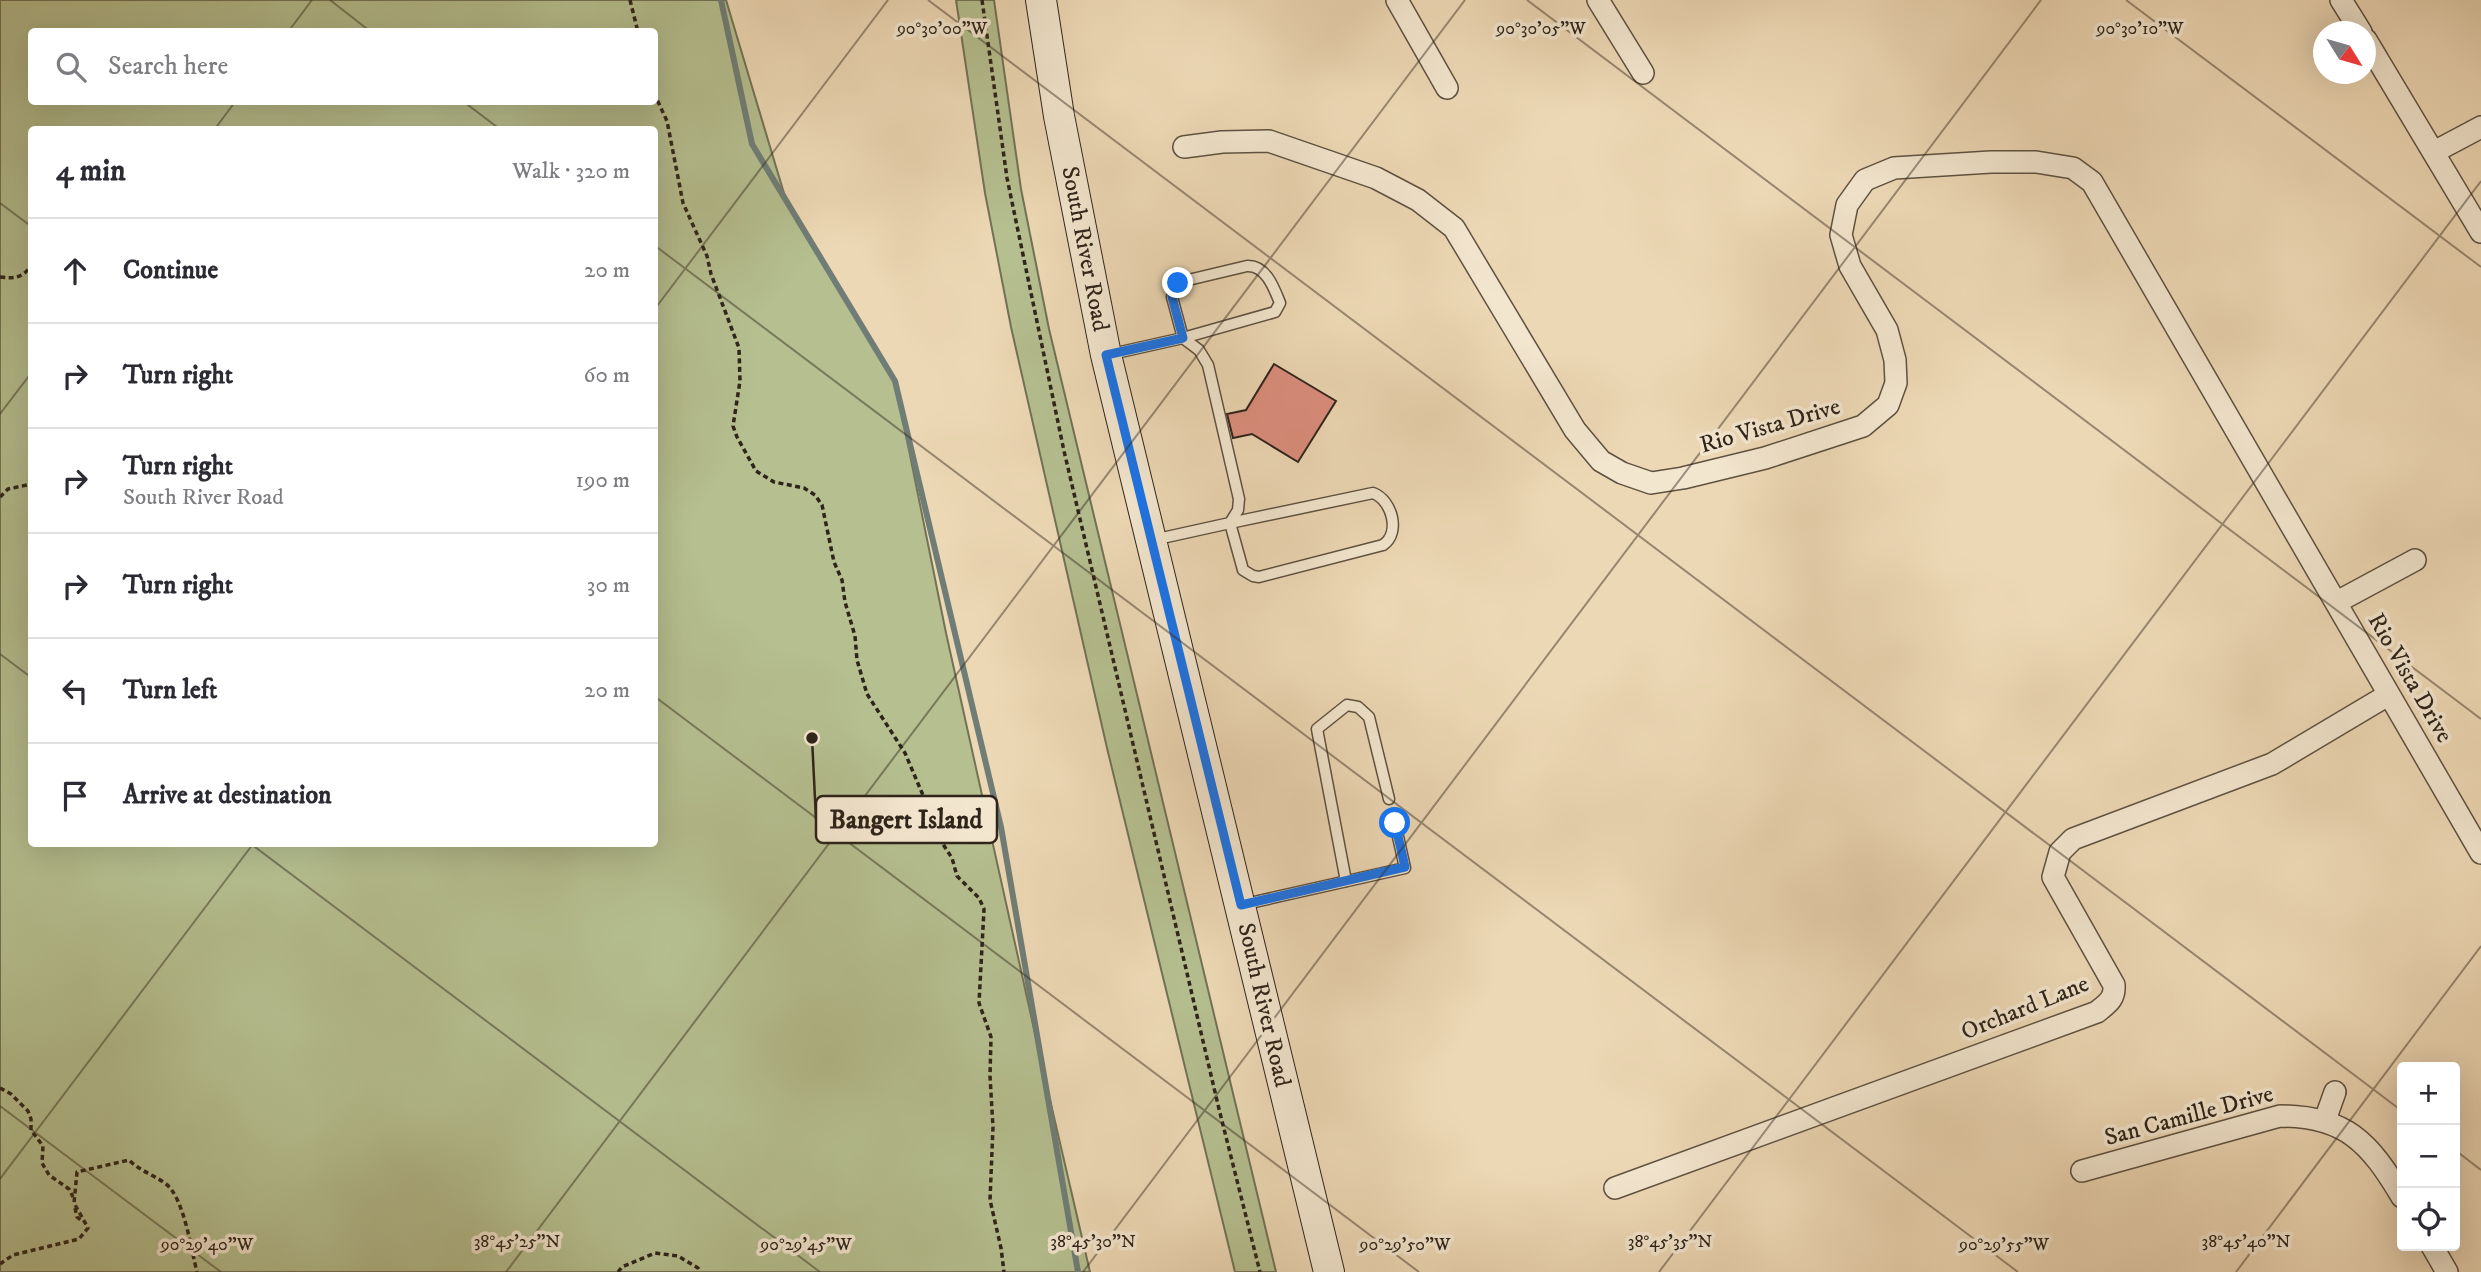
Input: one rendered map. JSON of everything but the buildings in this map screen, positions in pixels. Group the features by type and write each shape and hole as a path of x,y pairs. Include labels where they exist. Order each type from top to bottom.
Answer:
{"main road":[{"name":"South River Road","path":"1041,0 1059,116 1106,355 1329,1272"}],"street":[{"path":"1397,0 1447,88"},
{"path":"1598,0 1643,73"},
{"path":"2341,0 2354,21"},
{"path":"2376,58 2481,232"},
{"path":"2434,152 2481,127"},
{"name":"Rio Vista Drive","path":"1184,147 1222,142 1269,141 1376,178 1418,200 1454,228 1575,430 1601,461 1651,483 1683,478 1777,454 1863,426 1888,405 1896,383 1895,360 1887,330 1850,266 1841,235 1847,205 1865,180 1894,168 1991,162 2036,162 2073,168 2092,182 2481,853"},
{"name":"Rio Vista Drive","path":"2337,601 2415,560"},
{"name":"Orchard Lane","path":"1615,1188 2097,1012 2111,1001 2114,985 2053,877 2060,852 2073,839 2272,764 2388,695"},
{"path":"2325,1120 2335,1092"},
{"name":"San Camille Drive","path":"2082,1171 2280,1116 2301,1116 2325,1120 2362,1142 2385,1168 2397,1188"},
{"path":"2435,1251 2447,1272"}],"lane":[{"path":"1106,355 1183,338 1275,312 1280,303 1264,271 1247,266 1178,283 1172,291 1183,338 1199,350 1208,365 1239,499 1238,510 1230,523 1243,570 1259,577 1375,549 1389,541 1394,530 1388,506 1384,499 1374,493 1230,523 1150,540"},
{"path":"1346,881 1317,729 1347,705 1358,707 1369,717 1389,799"},
{"path":"1241,905 1405,867 1395,823"}],"path":[{"path":"630,0 638,28"},
{"path":"982,0 1007,178 1064,451 1260,1272"},
{"path":"658,102 667,121 683,203 707,256 739,348 740,381 733,426 737,437 756,471 774,482 804,488 822,505 867,694 905,753 935,832 952,858 957,876 979,898 984,909 979,1003 990,1037 989,1076 993,1126 990,1200 1004,1272"},
{"path":"0,277 20,278 28,271"},
{"path":"0,497 8,489 28,485"},
{"path":"0,1088 11,1094 27,1111 31,1119 31,1130 43,1146 42,1163 55,1182 72,1194 88,1228 79,1239 13,1255 0,1264"},
{"path":"74,1203 77,1171 129,1160 139,1170 167,1185 181,1204 197,1272"},
{"path":"618,1272 622,1267 655,1253 678,1256 700,1272"}],"green space":[{"path":"0,0 726,0 786,200 895,381 946,633 1090,1272 0,1272"},
{"path":"956,0 994,0 1021,189 1049,329 1276,1272 1235,1272 1107,748 1011,327 985,193"}],"waterway":[{"path":"721,0 752,144 895,381 1001,827 1078,1272"}],"place":[{"name":"Bangert Island","path":"812,738"}],"route":[{"path":"1178,283 1172,291 1172,297 1183,338 1106,355 1241,905 1405,867 1395,823"}]}
